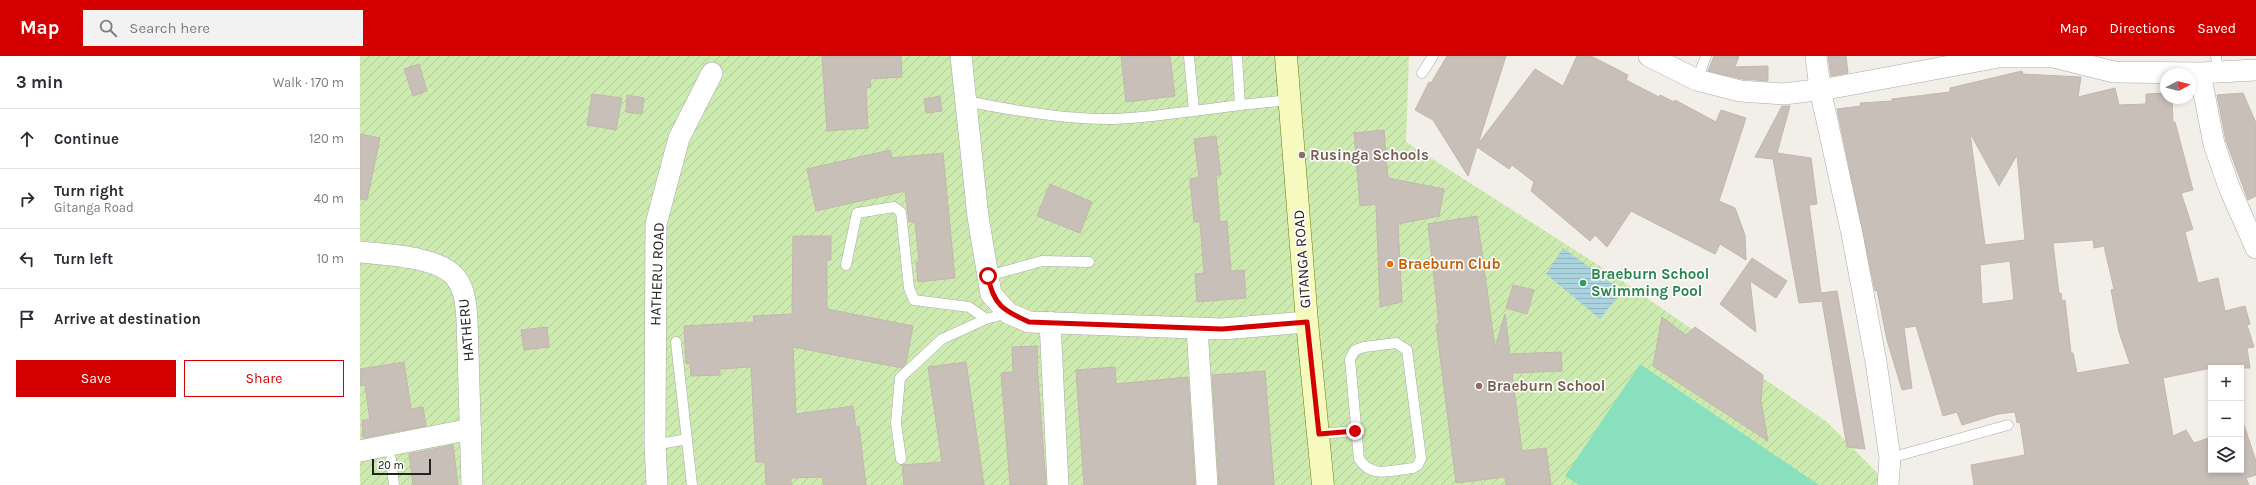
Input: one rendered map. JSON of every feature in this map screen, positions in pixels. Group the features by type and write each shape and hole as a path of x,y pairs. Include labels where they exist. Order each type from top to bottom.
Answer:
{"main road":[{"name":"GITANGA ROAD","path":"1286,56 1307,322 1323,485"}],"street":[{"path":"961,56 978,217 991,294 1008,313 1029,322 1222,329 1307,322"},
{"path":"1649,56 1700,80 1740,91 1784,94 1820,89 1980,58 1998,57 2054,57 2114,72 2211,67 2256,70"},
{"path":"1816,56 1820,89 1852,234 1872,340 1890,458 1888,485"},
{"path":"2211,67 2214,144 2229,187 2256,248"},
{"name":"HATHERU ROAD","path":"657,485 655,445 656,224 679,138 712,73"},
{"name":"HATHERU","path":"360,252 430,261 456,278 465,297 472,485"},
{"path":"1050,322 1058,485"},
{"path":"1197,328 1207,485"},
{"path":"360,451 471,429"}],"lane":[{"path":"1189,56 1194,111"},
{"path":"1237,56 1240,105"},
{"path":"1422,73 1433,56"},
{"path":"1700,80 1701,69 1706,56"},
{"path":"966,101 1017,111 1106,119 1138,118 1290,100"},
{"path":"846,265 857,212 894,207 901,212 909,288 914,300 969,307 986,319"},
{"path":"988,276 1042,261 1089,262"},
{"path":"901,458 896,423 900,378 942,339 986,319 1008,313"},
{"path":"676,342 692,485"},
{"path":"1396,343 1403,345 1407,350 1421,458 1418,465 1413,468 1374,473 1364,468 1359,459 1355,431 1350,359 1355,350 1364,347 1396,343"},
{"path":"1890,458 2008,425"},
{"path":"1319,434 1355,431"},
{"path":"655,445 687,439"},
{"path":"390,460 394,485"}],"green space":[{"path":"360,56 1409,56 1406,142 1609,272 1827,422 1889,485 360,485"},
{"path":"1640,364 1819,485 1579,485 1565,476"}],"water":[{"name":"Braeburn School Swimming Pool","path":"1563,248 1622,291 1600,319 1546,274"}],"building":[{"path":"822,56 901,56 902,77 870,79 871,87 866,88 868,128 827,131"},
{"path":"1121,56 1170,56 1175,96 1126,102"},
{"path":"1447,56 1506,56 1478,144 1535,69 1563,86 1577,56 1591,56 1628,75 1626,80 1659,97 1660,95 1674,102 1675,100 1716,122 1721,110 1746,118 1719,201 1735,208 1745,235 1746,260 1720,244 1715,254 1631,211 1607,247 1595,235 1590,241 1531,191 1534,182 1512,165 1509,169 1477,147 1468,176 1433,120 1415,110 1429,82 1431,83"},
{"path":"1714,56 1739,56 1735,67 1768,66 1768,81 1742,79 1708,71"},
{"path":"1828,56 1846,56 1848,73 1831,76"},
{"path":"419,64 427,91 413,96 404,69"},
{"path":"2022,71 2023,74 2081,77 2078,97 2115,88 2119,105 2146,104 2146,94 2160,93 2160,104 2172,104 2173,123 2175,122 2193,190 2181,193 2193,229 2185,232 2198,283 2218,278 2225,311 2245,306 2250,324 2247,325 2254,347 2247,348 2250,368 2244,368 2244,365 2208,365 2208,369 2163,378 2173,436 2186,430 2194,443 2208,438 2208,473 2244,473 2244,425 2256,461 2256,475 2246,478 2249,485 1974,485 1971,465 2025,455 2020,422 2017,423 2015,412 1998,414 1962,425 1957,412 1943,416 1916,326 1904,328 1912,388 1902,390 1887,340 1877,290 1875,291 1837,109 1861,106 1860,103 1892,101 1892,99 1950,92 1950,88","holes":["1970,133 1999,186 2017,155 2025,240 1985,245","2093,240 2094,248 2104,246 2114,289 2111,290 2119,332 2130,364 2077,373 2073,353 2071,353 2065,300 2062,301 2061,293 2059,294 2053,243","2010,261 2014,300 1982,304 1980,265"]},
{"path":"2243,93 2256,123 2256,196 2248,200 2226,141 2217,95"},
{"path":"592,94 622,98 616,130 587,125"},
{"path":"627,95 644,98 642,114 626,112"},
{"path":"940,96 942,111 926,113 924,99"},
{"path":"1782,106 1790,106 1777,153 1811,158 1817,204 1809,205 1821,293 1837,291 1865,449 1847,447 1822,301 1799,303 1773,159 1755,157"},
{"path":"1384,130 1388,178 1444,189 1439,216 1398,224 1402,302 1380,307 1376,204 1360,206 1354,133"},
{"path":"360,134 380,138 367,200 360,199"},
{"path":"1216,136 1221,175 1216,175 1220,222 1227,221 1231,271 1244,270 1246,298 1197,302 1195,274 1204,273 1200,222 1194,222 1190,179 1199,177 1194,139"},
{"path":"890,150 892,158 943,153 955,278 918,282 916,262 919,262 915,222 909,222 905,191 816,211 807,169"},
{"path":"1050,184 1092,202 1080,233 1037,216"},
{"name":"Braeburn School","path":"1477,216 1495,348 1505,314 1510,354 1561,352 1562,371 1512,373 1522,451 1546,448 1551,485 1506,485 1505,477 1456,483 1436,324 1439,324 1428,224"},
{"path":"793,236 831,236 831,260 827,260 827,309 913,326 906,363 902,368 793,347 796,414 853,406 856,427 859,426 866,485 824,485 822,477 791,478 791,485 766,485 765,462 756,462 751,367 720,369 720,375 691,376 690,363 686,364 684,326 754,322 753,316 792,314"},
{"path":"1752,258 1787,281 1776,298 1750,281 1756,332 1720,304"},
{"path":"1513,285 1534,290 1527,314 1506,308"},
{"path":"1662,317 1686,335 1695,327 1763,375 1761,401 1768,441 1653,366"},
{"path":"547,327 549,347 524,350 521,330"},
{"path":"1037,346 1046,485 1010,485 1001,373 1013,372 1012,347"},
{"path":"404,362 411,409 423,407 426,426 363,438 362,420 370,420 365,385 360,386 360,369"},
{"path":"966,362 984,485 904,485 902,465 942,462 928,367"},
{"path":"1115,367 1116,384 1188,377 1195,485 1084,485 1076,370"},
{"path":"1265,371 1274,485 1219,485 1212,375"},
{"path":"453,445 458,485 413,485 409,454"}],"place":[{"name":"Rusinga Schools","path":"1302,155"},
{"name":"Braeburn Club","path":"1390,264"},
{"name":"Braeburn School Swimming Pool","path":"1583,283"},
{"name":"Braeburn School","path":"1479,386"}],"route":[{"path":"988,276 991,294 1008,313 1029,322 1222,329 1307,322 1319,434 1355,431"}]}
